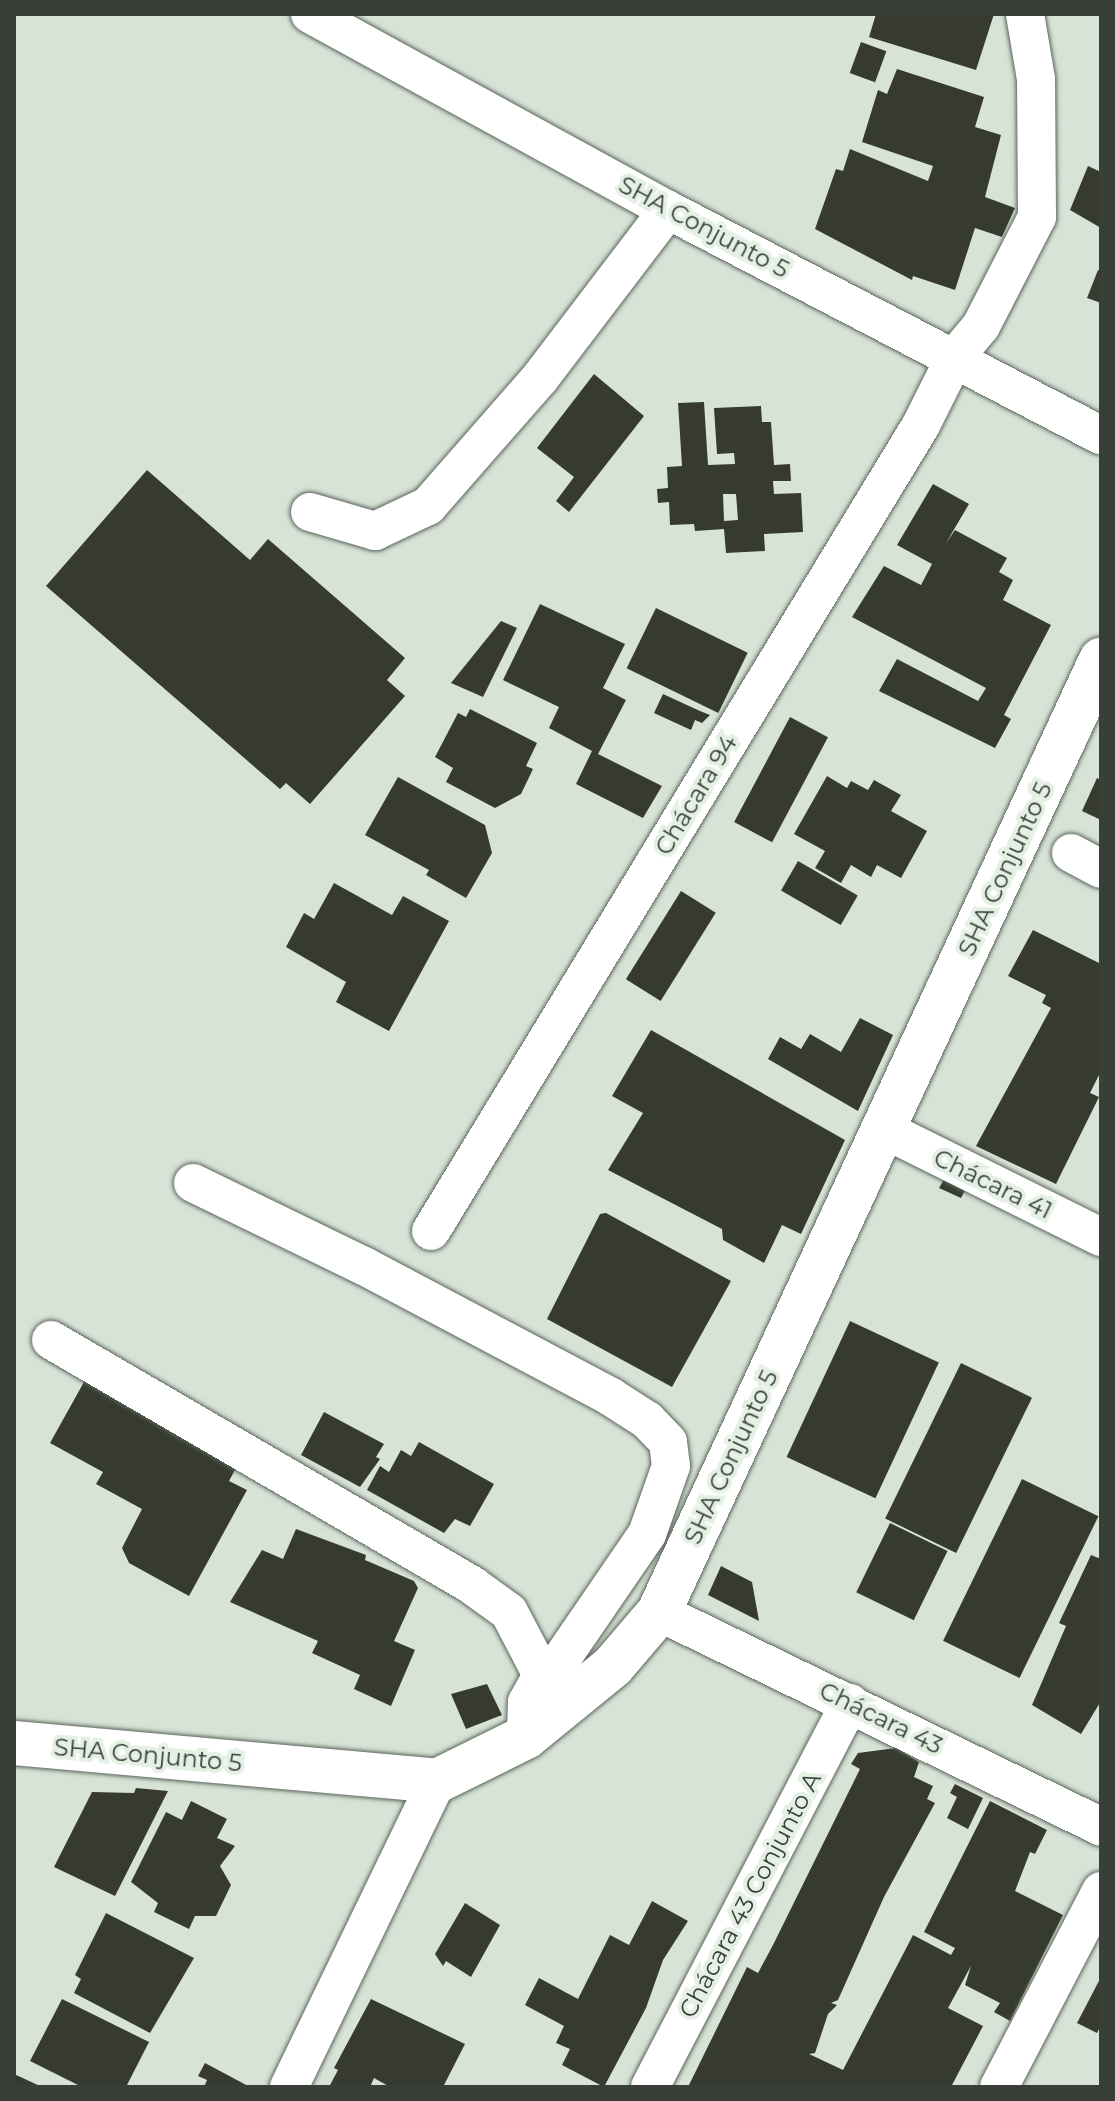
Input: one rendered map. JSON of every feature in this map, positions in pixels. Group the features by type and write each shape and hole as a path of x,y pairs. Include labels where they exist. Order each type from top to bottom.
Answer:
{"street":[{"name":"SHA Conjunto 5","path":"310,14 668,210 1101,435"},
{"name":"Chácara 94","path":"431,1231 921,425 955,357 981,326 1037,217 1036,79 1025,14"},
{"path":"310,512 375,531 428,506 540,378 668,210"},
{"name":"SHA Conjunto 5","path":"14,1743 437,1781 526,1737 613,1666 659,1612 1101,660"},
{"name":"Chácara 41","path":"885,1130 1101,1237"},
{"path":"193,1183 364,1266 611,1397 647,1420 668,1442 671,1466 647,1534 560,1661 542,1675 527,1702 526,1737"},
{"path":"51,1340 473,1586 509,1612 542,1675"},
{"name":"Chácara 43","path":"659,1612 1101,1827"},
{"name":"Chácara 43 Conjunto A","path":"650,2087 850,1703"},
{"path":"289,2087 437,1781"},
{"path":"999,2087 1101,1891"}],"building":[{"path":"876,14 994,14 976,70 869,37"},
{"path":"861,42 886,51 875,82 850,73"},
{"path":"897,69 984,97 975,127 1001,135 985,197 1015,208 1002,237 975,228 955,290 913,276 912,280 815,229 836,169 843,171 850,149 928,181 933,166 862,142 878,90 887,94"},
{"path":"1088,166 1101,172 1101,228 1070,210"},
{"path":"1098,270 1101,271 1101,303 1087,298"},
{"path":"594,374 644,416 569,512 556,501 574,477 537,448"},
{"path":"704,402 708,465 735,464 734,453 717,454 714,408 761,406 762,422 771,422 774,465 790,464 791,481 773,481 774,494 801,493 803,532 764,534 765,551 726,553 724,529 695,531 694,524 670,525 669,502 658,503 657,489 668,488 667,467 682,466 678,403","holes":["723,494 736,494 738,520 724,521"]},
{"path":"147,470 250,560 268,539 405,658 387,680 405,696 310,804 286,783 280,789 46,586"},
{"path":"933,484 969,504 946,543 955,530 1007,558 999,572 1013,580 1003,600 1051,625 1004,715 1011,719 995,748 879,691 897,659 978,701 986,688 852,617 884,566 921,585 932,564 897,545"},
{"path":"540,604 625,644 603,688 626,700 598,754 662,786 643,818 576,784 592,751 549,728 559,707 503,680"},
{"path":"656,608 748,653 718,713 627,668"},
{"path":"501,621 517,628 483,697 451,683"},
{"path":"663,694 710,715 702,723 695,720 691,730 654,713"},
{"path":"470,709 537,743 526,766 533,769 521,794 495,808 446,782 453,768 435,757 458,713 466,717"},
{"path":"790,717 828,737 772,842 734,822"},
{"path":"827,776 847,788 851,781 868,790 874,780 901,795 891,811 927,831 901,878 877,865 871,877 851,865 841,883 815,868 825,851 794,834"},
{"path":"398,777 485,825 492,853 466,898 426,875 429,870 365,835"},
{"path":"1097,778 1101,780 1101,820 1082,811"},
{"path":"798,861 858,896 841,925 781,890"},
{"path":"334,883 392,915 403,896 449,921 389,1031 336,1002 346,982 286,947 304,913 314,919"},
{"path":"681,891 716,913 661,1001 626,979"},
{"path":"1033,930 1101,964 1101,1071 1090,1093 1099,1097 1056,1184 976,1146 1051,1008 1042,1003 1046,995 1008,976"},
{"path":"860,1018 893,1035 858,1111 768,1059 780,1037 801,1049 810,1034 841,1052"},
{"path":"651,1030 845,1140 801,1234 782,1225 764,1263 723,1240 722,1229 608,1170 643,1113 612,1096"},
{"path":"946,1176 971,1179 961,1198 939,1188"},
{"path":"606,1213 731,1281 672,1387 547,1319 600,1214"},
{"path":"850,1321 939,1362 875,1498 787,1457"},
{"path":"961,1363 1032,1398 956,1553 885,1518"},
{"path":"89,1373 242,1457 229,1481 247,1490 189,1596 129,1563 122,1548 142,1509 96,1484 103,1472 50,1443"},
{"path":"324,1412 384,1444 376,1457 380,1459 360,1487 301,1455"},
{"path":"419,1442 494,1484 470,1526 455,1519 444,1533 367,1490 380,1466 389,1472 401,1450 411,1456"},
{"path":"1022,1479 1098,1516 1019,1678 943,1641"},
{"path":"890,1523 948,1551 914,1620 856,1592"},
{"path":"296,1529 366,1555 365,1560 414,1581 418,1588 394,1641 415,1650 391,1706 354,1689 360,1675 312,1653 318,1641 230,1602 262,1550 283,1559"},
{"path":"1091,1555 1101,1559 1101,1701 1081,1734 1032,1705 1066,1626 1059,1623"},
{"path":"721,1566 752,1582 759,1621 708,1595"},
{"path":"487,1684 502,1715 466,1729 451,1694"},
{"path":"896,1748 919,1762 914,1777 933,1786 927,1799 935,1803 884,1897 838,2000 831,2003 837,2005 828,2014 815,2053 809,2054 843,2070 913,1935 951,1955 955,1948 924,1932 990,1801 1047,1830 1035,1854 1030,1852 1015,1891 1063,1915 1010,2021 994,2012 1000,2003 965,1985 971,1966 948,2008 983,2026 951,2087 688,2087 747,1967 758,1973 773,1945 860,1769 851,1764 858,1753"},
{"path":"955,1784 983,1798 968,1829 947,1818 957,1797 950,1793"},
{"path":"136,1788 168,1791 115,1896 54,1867 92,1792 134,1793"},
{"path":"191,1801 227,1819 217,1838 235,1846 220,1866 231,1885 216,1916 195,1916 189,1929 154,1912 158,1903 131,1882 166,1812 182,1820"},
{"path":"652,1901 688,1921 663,1960 646,2008 604,2087 562,2065 570,2049 556,2043 564,2026 525,2005 539,1978 578,1999 610,1935 629,1945"},
{"path":"465,1903 500,1925 471,1977 446,1961 443,1966 435,1954"},
{"path":"106,1913 194,1958 150,2033 74,1993 81,1979 75,1975"},
{"path":"1101,1977 1101,2025 1097,2033 1077,2023"},
{"path":"62,1999 149,2042 126,2087 82,2087 30,2061"},
{"path":"371,1999 465,2044 443,2087 390,2087 374,2078 370,2087 329,2087 338,2070 334,2068"},
{"path":"205,2063 250,2087 204,2087 207,2080 198,2076"},
{"path":"14,2074 27,2080 42,2087 14,2087"}]}
